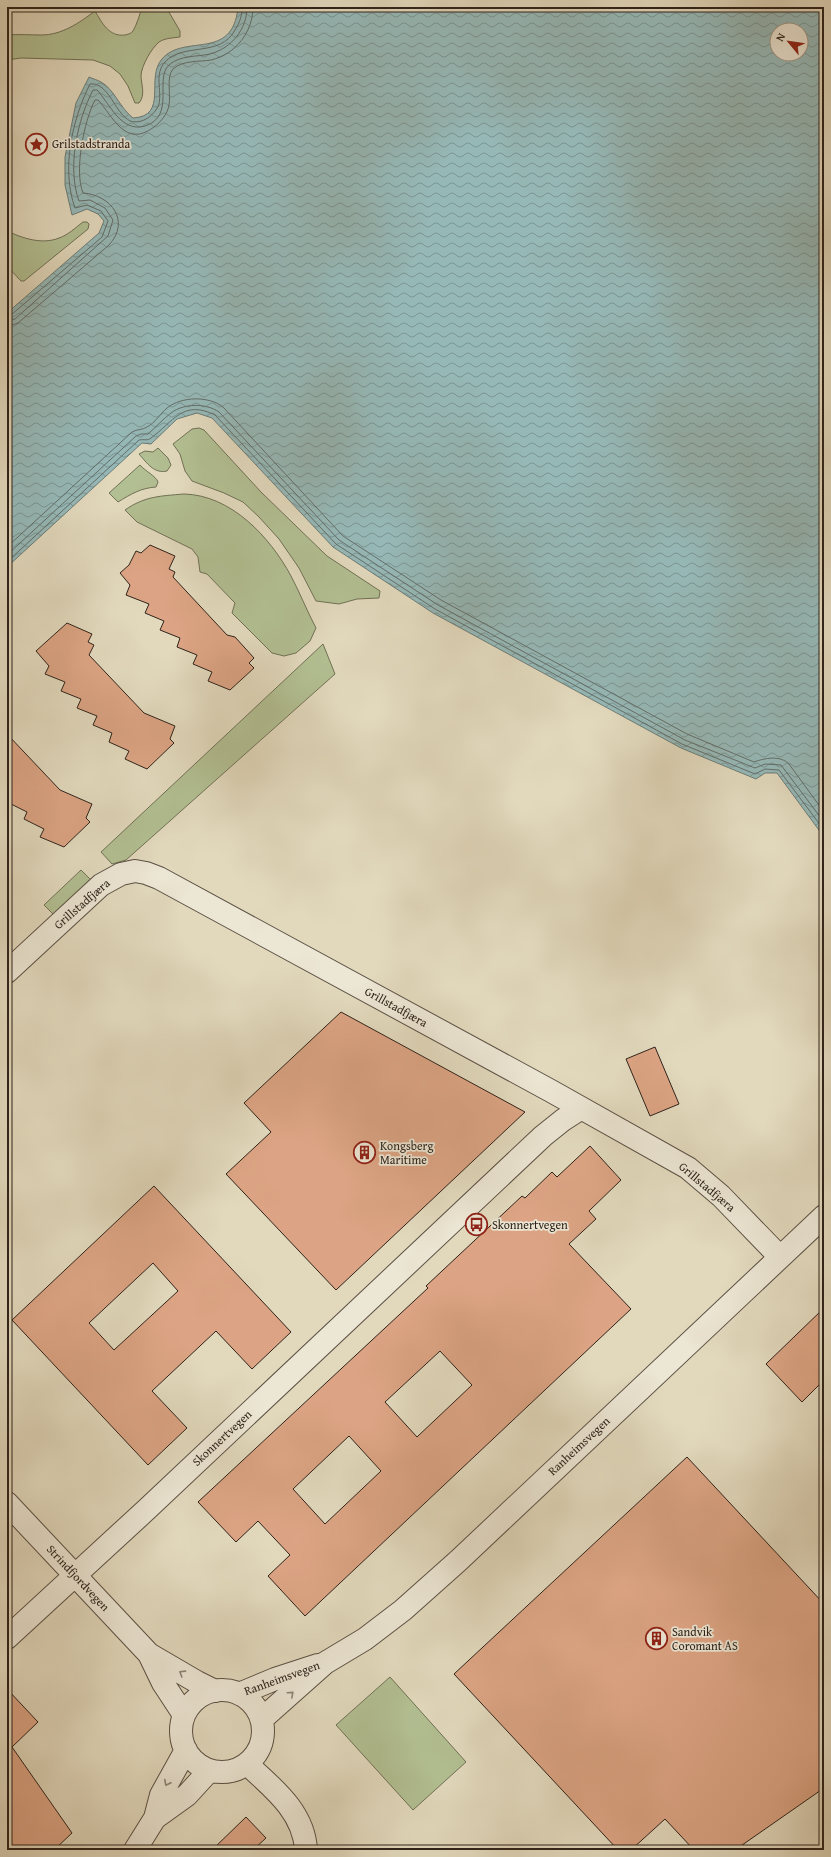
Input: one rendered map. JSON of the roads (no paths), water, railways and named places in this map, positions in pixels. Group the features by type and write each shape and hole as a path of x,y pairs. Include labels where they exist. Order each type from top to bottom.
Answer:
{"street":[{"name":"Grillstadfjæra","path":"7,972 100,886 121,874 139,871 159,878 551,1091 580,1109 641,1140 688,1168 721,1196 780,1257"},
{"name":"Skonnertvegen","path":"7,1638 146,1510 551,1129 580,1109"},
{"name":"Ranheimsvegen","path":"262,1719 325,1663 365,1639 409,1605 458,1562 824,1216"},
{"name":"Strindfjordvegen","path":"7,1503 149,1654 215,1691"},
{"name":"Strindfjordvegen","path":"149,1654 163,1683 184,1715"},
{"name":"Ranheimsvegen","path":"239,1694 275,1679 325,1663"},
{"path":"223,1690 239,1694 253,1704 262,1719 263,1732 261,1744 256,1755 247,1764 239,1769 229,1772 209,1771 195,1763 186,1750 182,1733 184,1715 197,1699 215,1691 223,1690"},
{"path":"156,1818 161,1795 186,1750"},
{"path":"247,1764 286,1801 302,1829 306,1850"},
{"path":"134,1850 156,1818 187,1795 209,1771"}],"water":[{"path":"238,7 824,7 824,837 777,773 765,773 756,779 681,748 433,613 333,547 212,418 197,413 177,419 151,444 142,443 7,567 7,313 99,233 104,221 98,214 87,209 72,215 65,185 65,157 76,103 89,77 106,85 128,114 133,118 144,116 150,111 154,103 155,76 157,67 162,59 171,52 182,48 218,41 227,35 234,24"}],"place":[{"name":"Grilstadstranda","path":"37,144"},
{"name":"Kongsberg Maritime","path":"365,1153"},
{"name":"Skonnertvegen","path":"476,1225"},
{"name":"Sandvik Coromant AS","path":"657,1639"}]}
